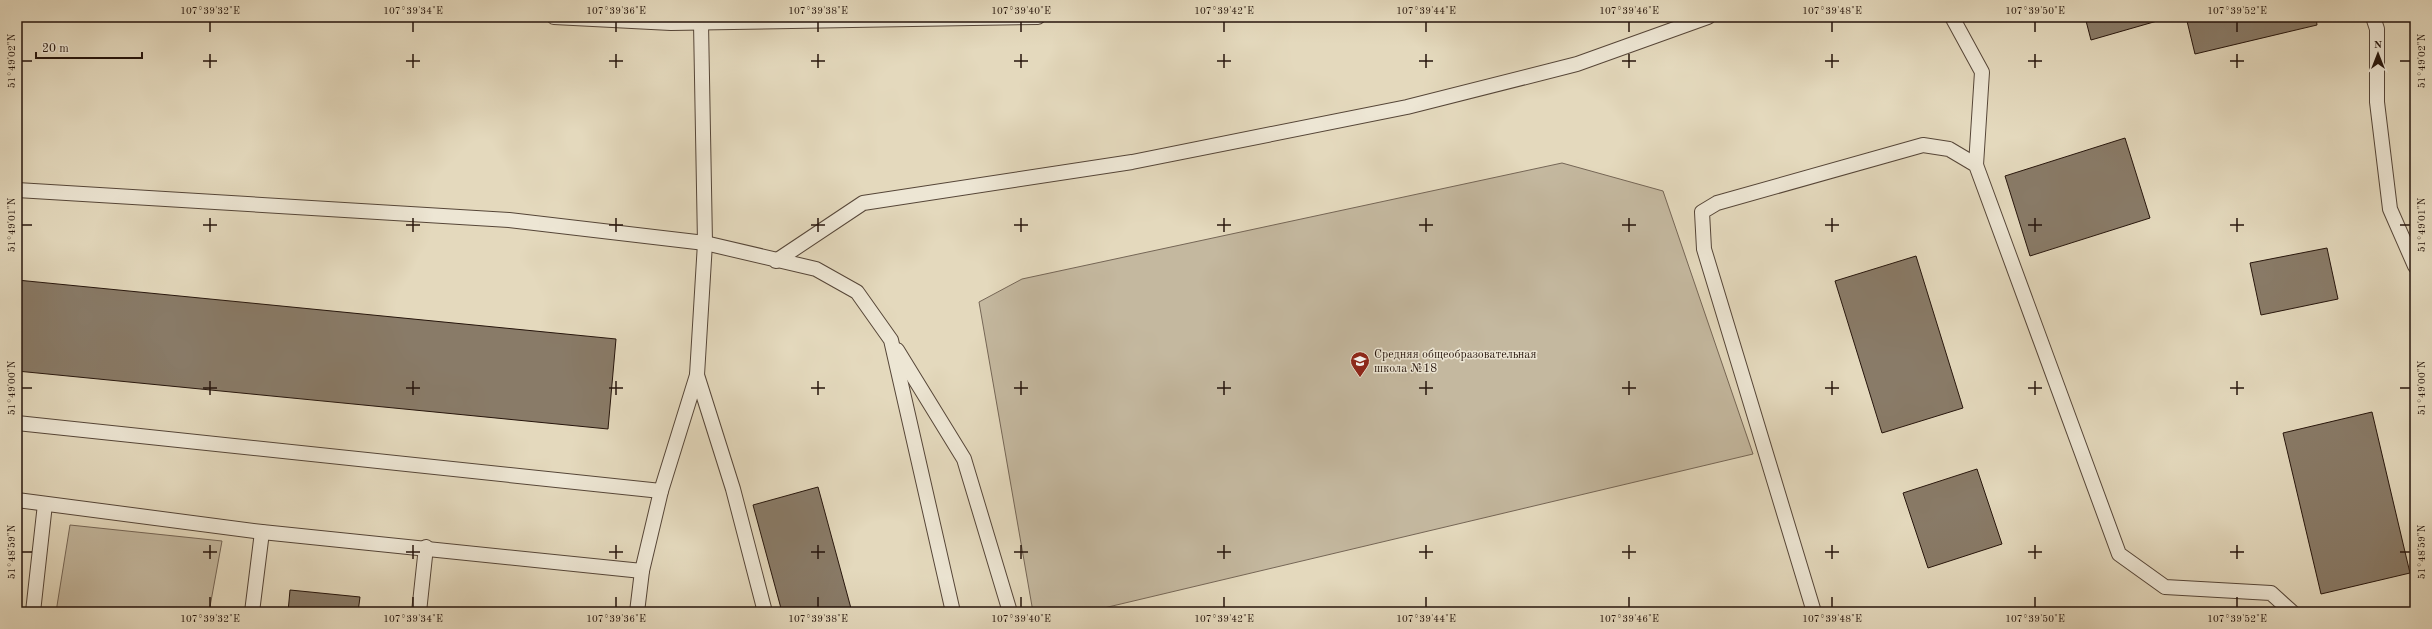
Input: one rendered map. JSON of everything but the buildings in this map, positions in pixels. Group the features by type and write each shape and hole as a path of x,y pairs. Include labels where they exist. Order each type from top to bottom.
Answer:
{"lane":[{"path":"554,17 701,23 1038,17"},
{"path":"776,260 863,203 1132,162 1407,107 1578,64 1708,17"},
{"path":"1952,17 1982,72 1976,164 2119,554 2165,587 2271,593 2292,612"},
{"path":"2373,17 2377,29 2377,102 2390,209 2415,266"},
{"path":"637,612 642,571 661,491 697,375 705,243 701,23"},
{"path":"1814,612 1704,249 1702,212 1717,203 1923,144 1949,149 1976,164"},
{"path":"17,190 509,220 705,243 816,269 857,292 891,340 964,459 1010,612"},
{"path":"891,340 953,612"},
{"path":"697,375 734,489 765,612"},
{"path":"17,423 661,491"},
{"path":"17,500 262,532 426,547 642,571"},
{"path":"33,612 45,504"},
{"path":"252,612 262,532"},
{"path":"419,612 426,547"}],"shaded area":[{"name":"Средняя общеобразовательная школа №18","path":"1562,163 1663,191 1753,454 1087,612 1033,612 979,302 1022,279"},
{"path":"70,525 222,541 209,612 56,612"}],"place":[{"name":"Средняя общеобразовательная школа №18","path":"1360,378"}]}
